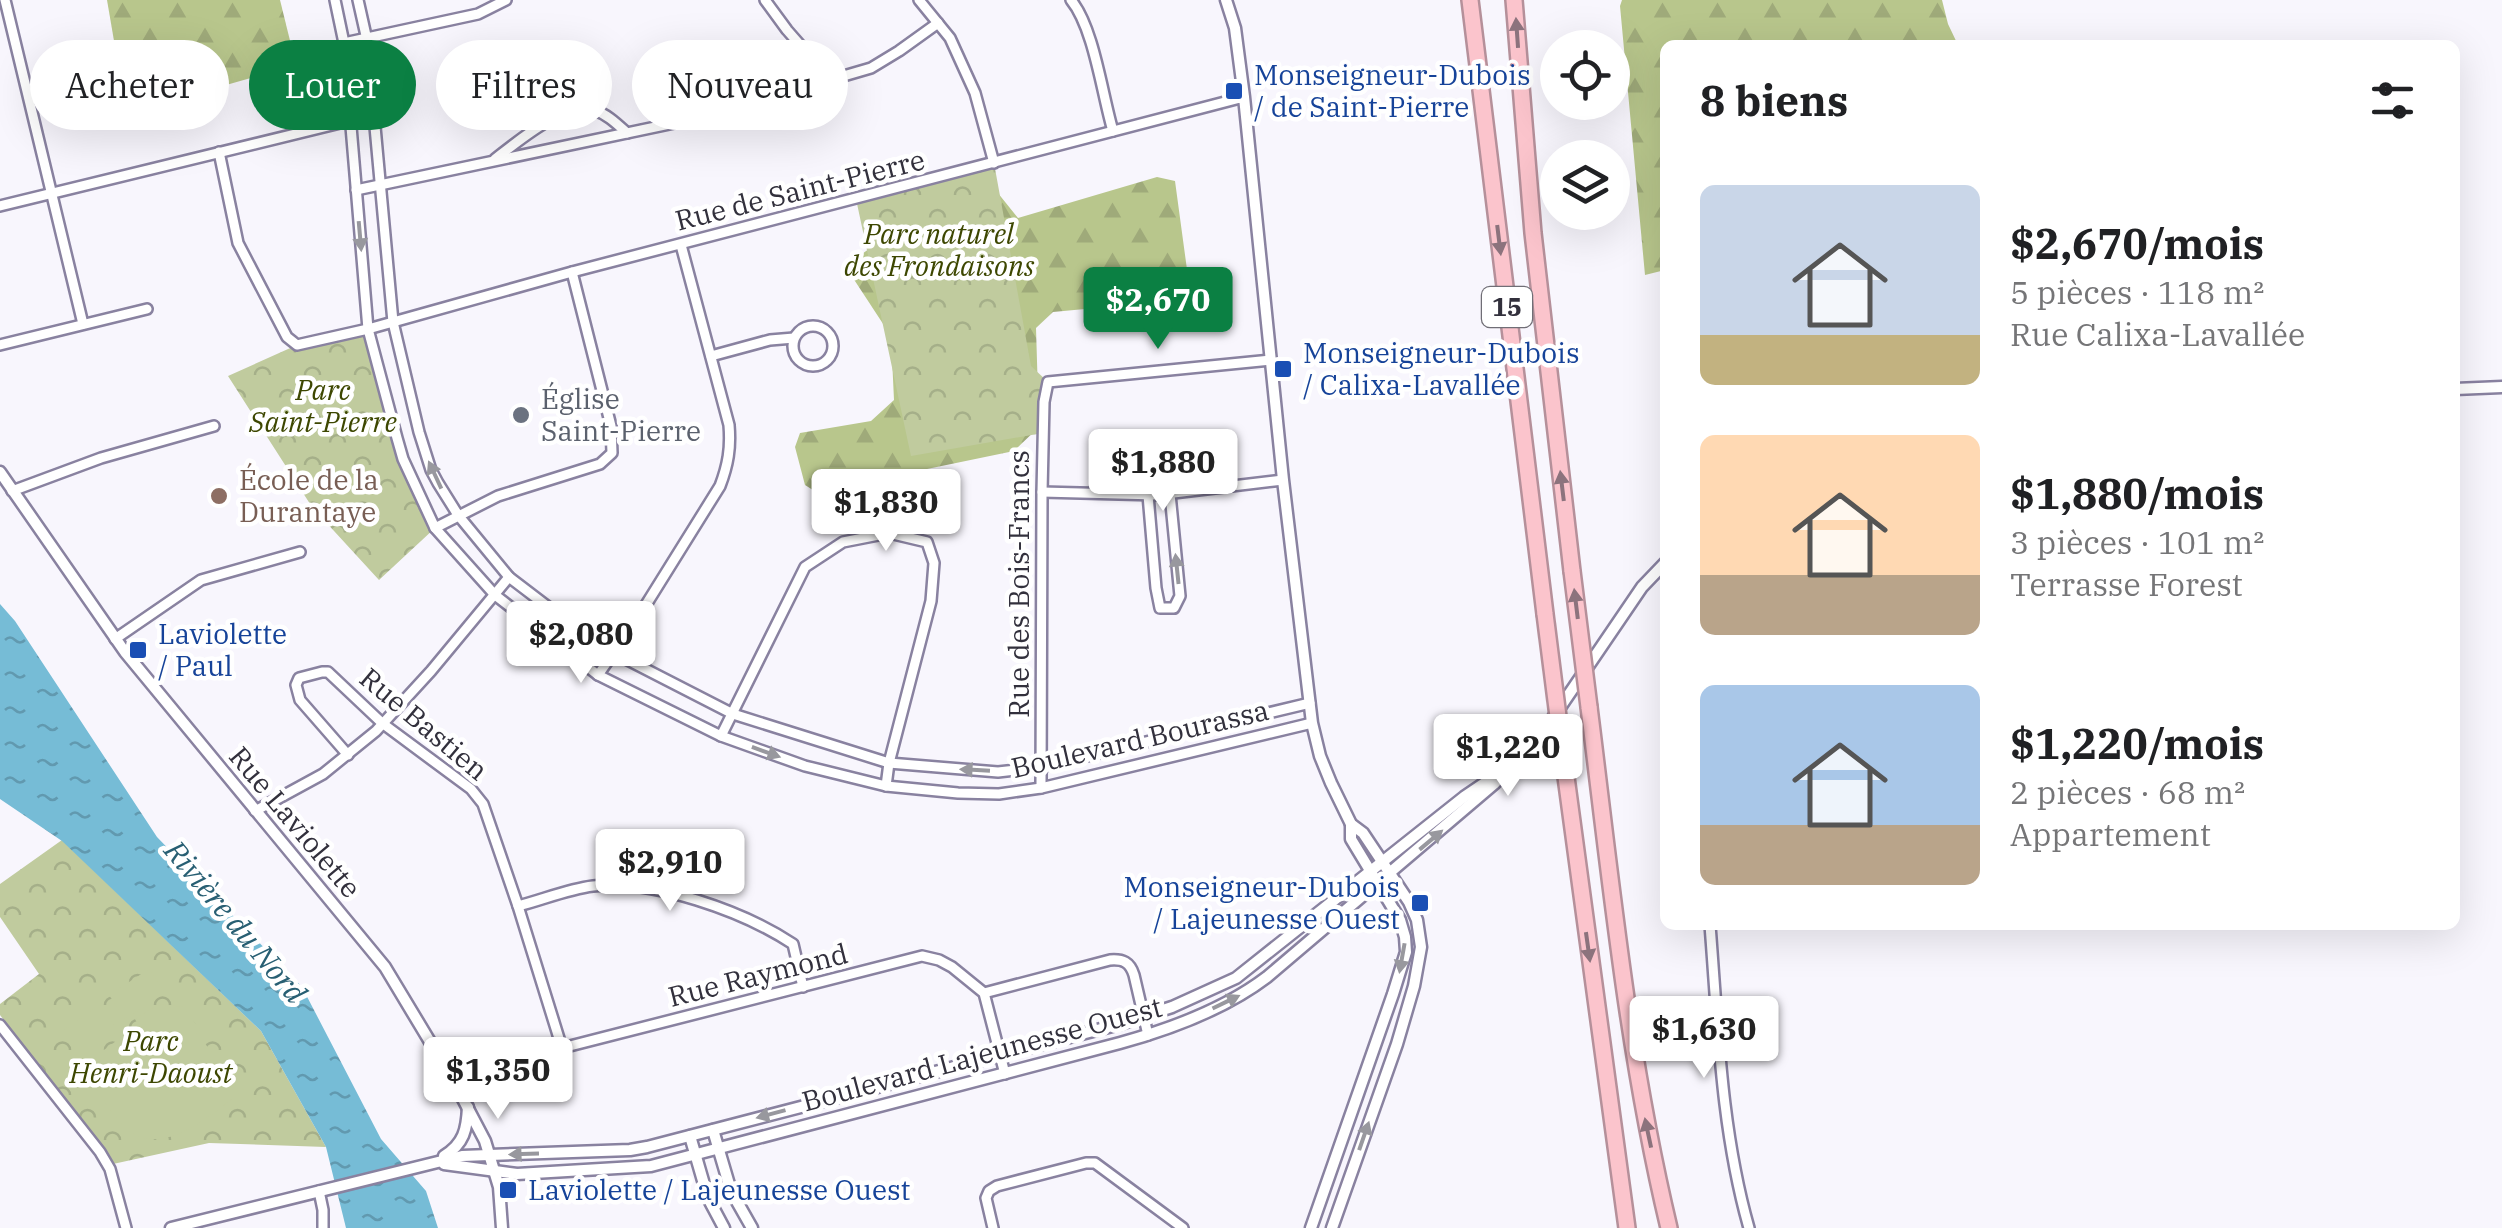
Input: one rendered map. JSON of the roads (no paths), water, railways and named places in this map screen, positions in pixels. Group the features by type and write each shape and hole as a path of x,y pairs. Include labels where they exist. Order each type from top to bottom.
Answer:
{"highway":[{"path":"1462,0 1474,32"},
{"name":"15","path":"1470,0 1544,614 1627,1228"},
{"name":"15","path":"1514,0 1533,233 1589,707 1638,1080 1669,1228"}],"street":[{"path":"6,0 83,324"},
{"name":"Boulevard Bourassa","path":"335,0 343,40"},
{"name":"Boulevard Bourassa","path":"358,0 367,38"},
{"path":"474,0 478,14"},
{"path":"358,40 478,14 506,0"},
{"path":"766,0 796,40"},
{"path":"918,0 950,38 975,93 994,164"},
{"path":"1071,0 1089,38 1113,131"},
{"path":"1226,0 1235,28 1244,97 1312,722 1320,756 1351,824 1351,839 1400,920 1405,936 1406,952 1393,994 1311,1228"},
{"path":"848,75 871,68 938,23"},
{"name":"Rue de Saint-Pierre","path":"219,152 238,244 287,337 297,344 368,329 1244,97"},
{"path":"493,160 573,109 590,108 627,133"},
{"path":"0,206 310,130"},
{"name":"Boulevard Bourassa","path":"353,130 368,329 403,459 435,528 495,595 598,675 721,736 806,766 886,786 958,793 999,794 1041,788 1312,722"},
{"name":"Boulevard Bourassa","path":"374,130 392,322 431,470 458,515 509,577 614,653 733,714 889,762 998,772 1041,767 1310,703"},
{"path":"356,190 641,130"},
{"path":"598,675 720,486 728,463 729,425 680,244"},
{"path":"435,528 498,496 600,464 612,452 610,426 572,272"},
{"path":"0,345 146,310"},
{"path":"711,356 770,340 794,338 804,328 818,326 829,333 832,354 818,366 805,365 792,350 794,338"},
{"name":"Rue des Bois-Francs","path":"1041,788 1042,492 1048,382 1271,360"},
{"path":"2460,389 2502,390"},
{"path":"12,491 101,458 214,426"},
{"path":"397,438 419,432"},
{"name":"Rue Laviolette","path":"0,472 115,639 370,947 399,990 468,1106 491,1155 499,1187 502,1228"},
{"path":"1042,492 1170,494 1283,480"},
{"path":"1148,495 1160,608 1174,608 1180,596 1170,494"},
{"path":"721,736 805,567 844,542 888,533 926,542 934,562 931,601 886,786"},
{"path":"115,639 201,580 300,552"},
{"name":"Boulevard Lajeunesse Ouest","path":"427,1164 475,1166 517,1174 638,1168 1148,1036 1228,1002 1251,989 1494,784 1544,731 1642,587 1660,568"},
{"path":"256,812 323,774 382,724 509,577"},
{"name":"Rue Bastien","path":"348,755 300,700 296,693 299,678 328,672 382,724 471,789 482,804 562,1048"},
{"name":"Boulevard Lajeunesse Ouest","path":"427,1164 462,1156 630,1150 1144,1017 1236,978 1370,870 1514,762"},
{"path":"1332,1228 1397,1044 1421,947 1416,920 1390,873 1363,833 1351,824"},
{"path":"518,906 593,886 628,886 723,908 793,944 803,986"},
{"path":"1710,930 1730,1140 1749,1228"},
{"name":"Rue Raymond","path":"453,1080 562,1048 922,956 952,967 984,994"},
{"path":"1005,1074 984,994 1125,961 1131,966 1148,1036"},
{"path":"0,1025 100,1152 114,1180 126,1228"},
{"path":"171,1228 427,1164 462,1141 468,1106"},
{"path":"713,1130 731,1191 752,1228"},
{"path":"690,1136 708,1198 724,1228"},
{"path":"993,1228 986,1198 989,1191 1096,1163 1183,1228"},
{"path":"319,1191 323,1228"}],"water":[{"name":"Rivière du Nord","path":"0,604 157,837 302,987 381,1139 426,1191 438,1228 346,1228 326,1147 261,1031 62,841 0,799"}],"place":[{"name":"Monseigneur-Dubois / de Saint-Pierre","path":"1234,91"},
{"name":"Monseigneur-Dubois / Calixa-Lavallée","path":"1283,369"},
{"name":"Église Saint-Pierre","path":"521,415"},
{"name":"École de la Durantaye","path":"219,496"},
{"name":"Laviolette / Paul","path":"138,650"},
{"name":"Monseigneur-Dubois / Lajeunesse Ouest","path":"1420,903"},
{"name":"Laviolette / Lajeunesse Ouest","path":"508,1190"}],"park label":[{"name":"Parc naturel des Frondaisons","path":"939,250"},
{"name":"Parc Saint-Pierre","path":"323,406"},
{"name":"Parc Henri-Daoust","path":"151,1057"}]}
